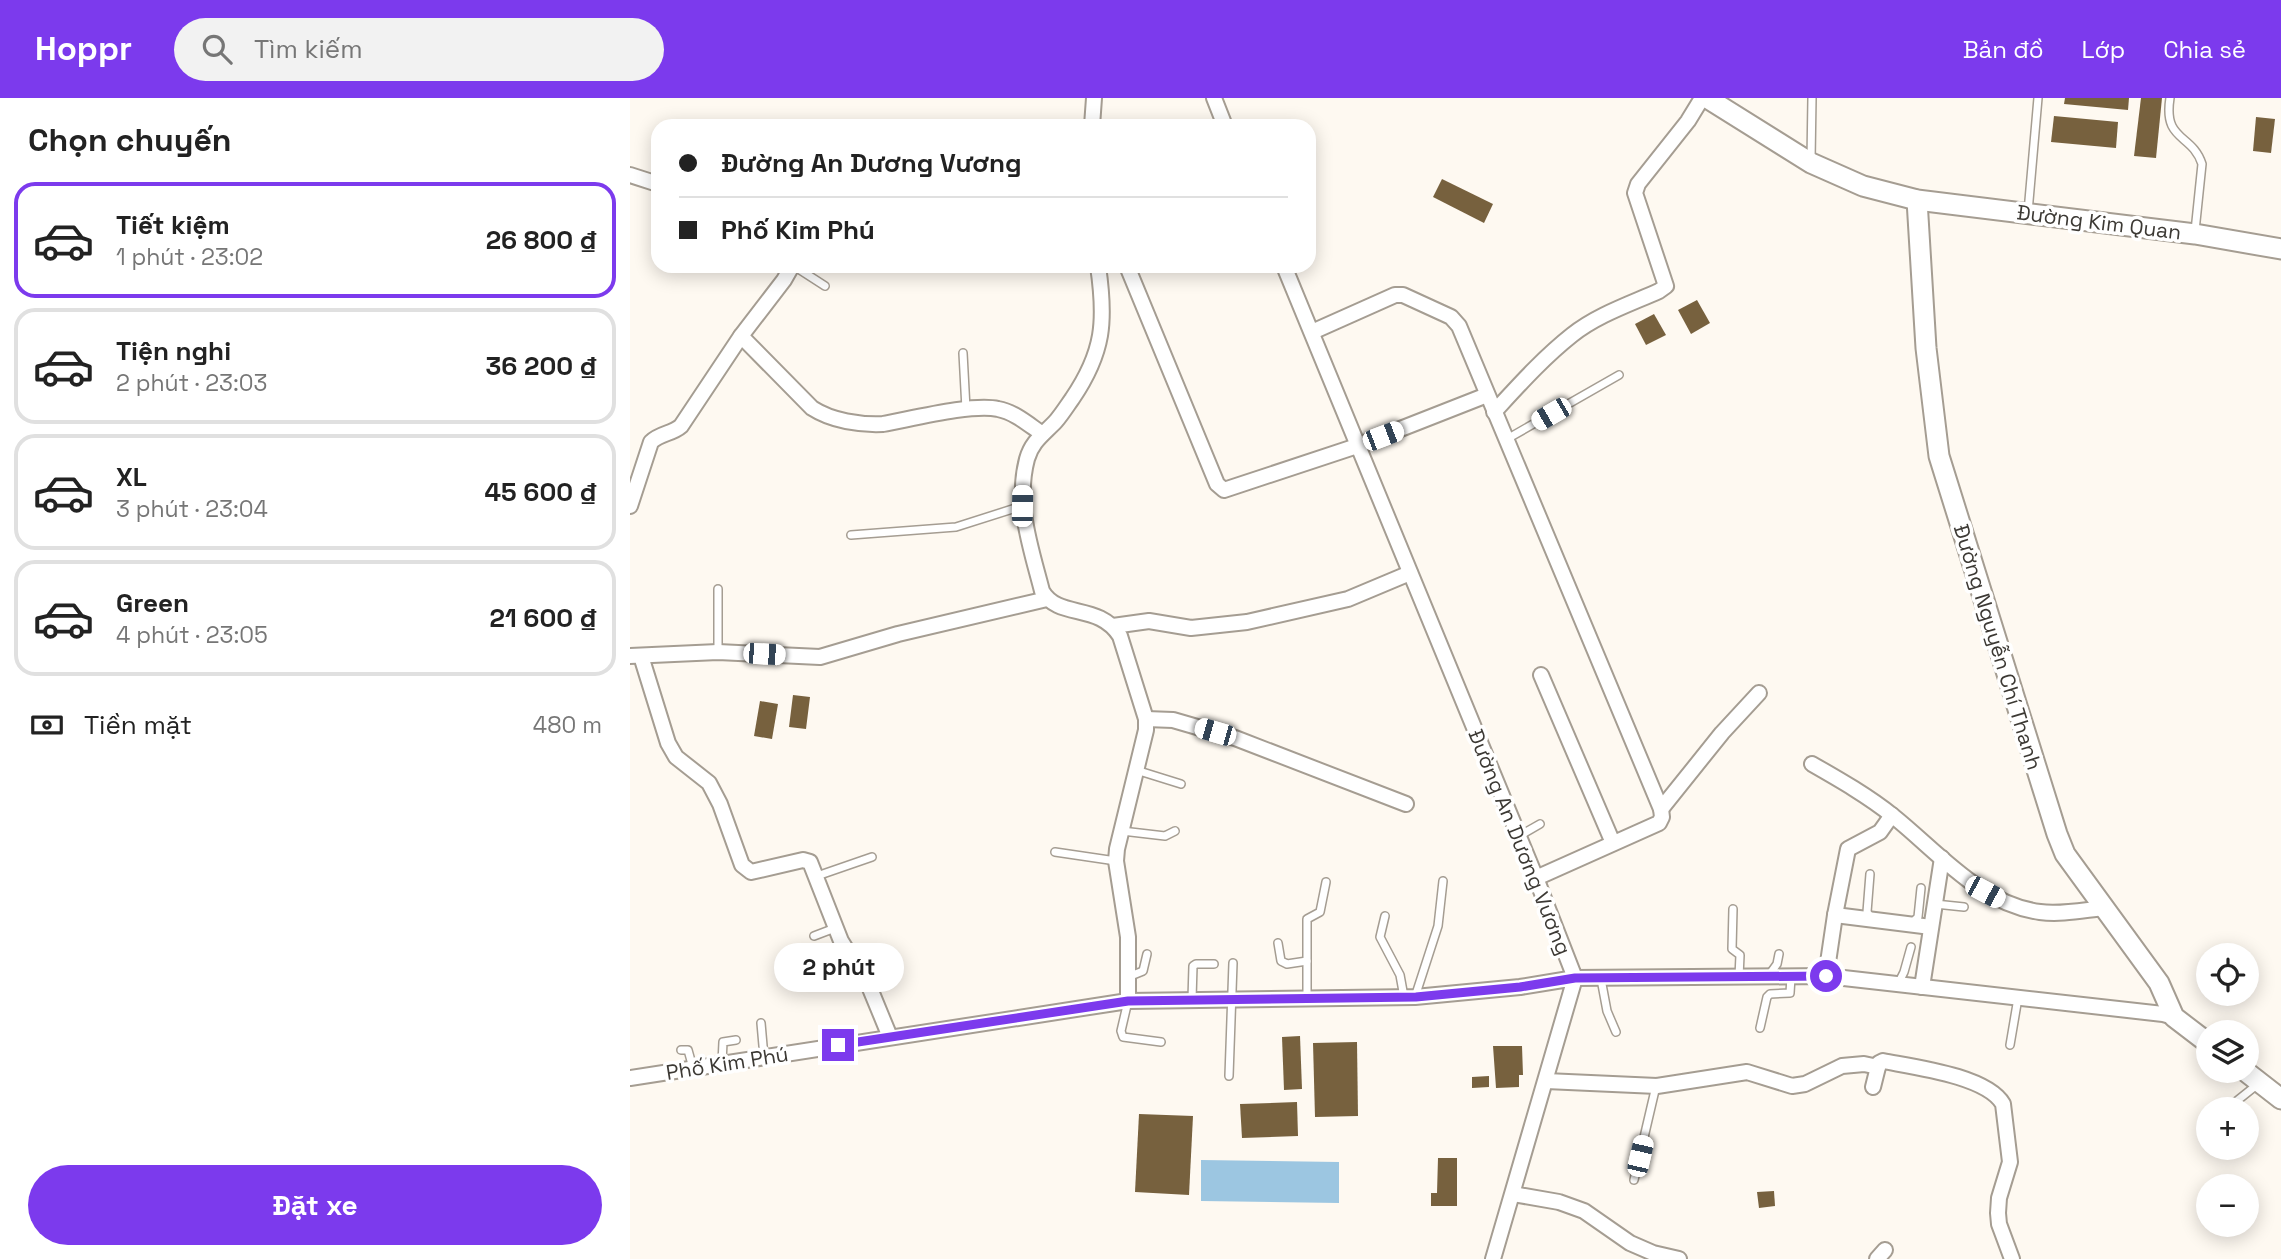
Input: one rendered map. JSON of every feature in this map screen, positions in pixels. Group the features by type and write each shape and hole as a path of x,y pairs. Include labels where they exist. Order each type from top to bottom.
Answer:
{"street":[{"path":"1092,119 1094,98"},
{"path":"1214,98 1222,119"},
{"path":"1494,412 1535,368 1573,334 1666,286 1635,192 1638,184 1705,98"},
{"name":"Đường Kim Quan","path":"1705,98 1811,163 1863,186 1917,200 2195,234 2281,250"},
{"path":"630,174 651,182"},
{"name":"Đường Nguyễn Chí Thanh","path":"1917,200 1927,348 1939,456 2057,834 2065,855 2159,983 2174,1017 2196,1034"},
{"path":"630,506 651,442 656,436 675,431 681,426 741,336 788,273"},
{"path":"1099,273 1102,306 1099,349 1085,380 1056,421 1041,433 1032,445 1027,460 1022,506 1042,591 1055,605 1103,618 1113,626 1120,636 1146,719 1146,730 1116,861 1128,937 1128,1001"},
{"path":"1130,273 1220,488 1224,490 1357,446 1487,396"},
{"name":"Đường An Dương Vương","path":"1287,273 1575,978 1826,976 2174,1017"},
{"path":"1312,332 1395,295 1409,296 1451,317 1459,326 1661,809 1662,817 1659,822 1536,878"},
{"path":"741,336 812,408 824,416 883,425 983,407 1001,409 1017,416 1041,433"},
{"path":"1113,626 1149,621 1191,628 1247,622 1348,599 1410,573"},
{"path":"890,1037 878,1004 836,927 810,862 803,860 751,872 746,869 709,783 676,757 668,743 635,656 718,652 820,657 898,634 1047,599"},
{"path":"1541,675 1613,843"},
{"path":"1661,809 1759,692"},
{"path":"1146,719 1173,720 1235,738 1406,804"},
{"path":"1812,764 1892,815 1972,884 1999,899 2038,912 2104,908"},
{"path":"1826,976 1848,849 1880,832 1892,815"},
{"path":"1922,987 1942,858"},
{"path":"1835,915 1931,927"},
{"path":"1493,1259 1575,978"},
{"name":"Phố Kim Phú","path":"630,1078 1128,1001 1410,997 1520,987 1575,978"},
{"path":"1873,1087 1878,1067 1883,1061 1949,1074 1971,1082 2000,1098 2010,1162 1999,1198 1999,1224 2012,1259"},
{"path":"1546,1081 1657,1086 1748,1072 1792,1086 1805,1084 1842,1066 1864,1064 1878,1067"},
{"path":"2259,1082 2281,1099"},
{"path":"1513,1194 1545,1199 1584,1211 1630,1243 1653,1253 1679,1259"}],"lane":[{"path":"1811,163 1812,98"},
{"path":"2028,213 2038,98"},
{"path":"2170,98 2168,119 2171,126 2199,155 2202,164 2195,234"},
{"path":"804,273 825,286"},
{"path":"963,353 966,410"},
{"path":"1506,440 1619,375"},
{"path":"851,535 956,527 1022,506"},
{"path":"718,589 718,652"},
{"path":"1136,770 1181,784"},
{"path":"1519,836 1540,824"},
{"path":"1122,831 1165,836 1175,831"},
{"path":"1055,852 1116,861"},
{"path":"817,876 872,857"},
{"path":"1870,874 1867,912 1872,920"},
{"path":"1410,997 1438,926 1443,881"},
{"path":"1307,998 1307,919 1321,912 1326,882"},
{"path":"1911,925 1918,918 1921,888"},
{"path":"1934,904 1964,907"},
{"path":"1733,909 1732,949 1740,955 1739,977"},
{"path":"1385,916 1380,937 1410,997"},
{"path":"814,936 836,927"},
{"path":"1278,943 1281,961 1287,964 1307,961"},
{"path":"1898,984 1911,947"},
{"path":"1128,976 1143,971 1147,954"},
{"path":"1769,977 1777,964 1779,954"},
{"path":"1229,1076 1233,963"},
{"path":"1192,999 1193,966 1214,964"},
{"path":"1760,1028 1767,997 1770,994 1790,993 1791,976"},
{"path":"1601,979 1606,1011 1616,1032"},
{"path":"2010,1045 2018,998"},
{"path":"1128,1001 1121,1031 1123,1037 1161,1042"},
{"path":"761,1023 764,1057"},
{"path":"723,1063 723,1042 736,1040"},
{"path":"681,1050 688,1051 694,1068"},
{"path":"2237,1097 2247,1083"},
{"path":"1634,1180 1657,1086"}],"water":[{"path":"1201,1160 1339,1162 1339,1203 1201,1201"}],"building":[{"path":"2065,98 2129,98 2128,110 2064,104"},
{"path":"2141,98 2162,98 2156,158 2134,156"},
{"path":"2054,116 2118,122 2116,148 2051,142"},
{"path":"2256,117 2275,119 2271,153 2253,151"},
{"path":"1442,179 1493,204 1484,223 1433,197"},
{"path":"1697,300 1710,323 1691,334 1678,310"},
{"path":"1654,314 1666,335 1646,345 1635,324"},
{"path":"793,695 810,697 806,729 789,727"},
{"path":"760,701 778,704 772,739 754,736"},
{"path":"1300,1036 1302,1089 1284,1090 1282,1037"},
{"path":"1357,1042 1358,1116 1315,1117 1313,1043"},
{"path":"1493,1046 1522,1046 1523,1075 1519,1075 1519,1087 1496,1088"},
{"path":"1489,1076 1489,1087 1472,1088 1472,1077"},
{"path":"1297,1102 1298,1136 1242,1138 1240,1104"},
{"path":"1139,1114 1193,1116 1189,1195 1135,1192"},
{"path":"1438,1158 1457,1158 1457,1206 1431,1206 1431,1193 1437,1193"},
{"path":"1774,1191 1775,1206 1759,1208 1757,1192"}],"route":[{"path":"838,1045 1128,1001 1416,997 1520,987 1575,978 1826,976"}]}
